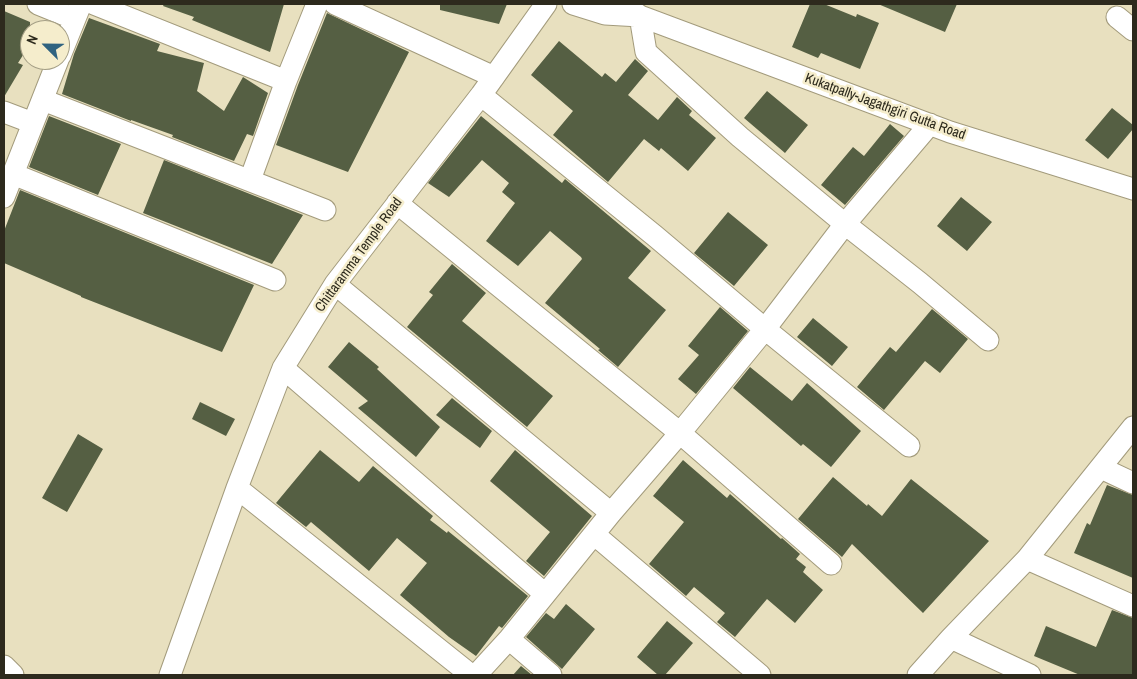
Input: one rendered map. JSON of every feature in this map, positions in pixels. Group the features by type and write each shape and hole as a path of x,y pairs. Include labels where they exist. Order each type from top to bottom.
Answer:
{"street":[{"path":"38,4 78,11 70,31"},
{"path":"94,4 286,81"},
{"path":"250,180 286,81 318,4"},
{"path":"335,4 494,77"},
{"name":"Chittaramma Temple Road","path":"170,675 237,488 283,368 335,284 481,95 546,4"},
{"name":"Kukatpally-Jagathgiri Gutta Road","path":"573,4 605,14 640,16"},
{"name":"Kukatpally-Jagathgiri Gutta Road","path":"623,4 640,16 950,132 1133,190"},
{"path":"640,16 646,52 740,137 988,340"},
{"path":"4,197 54,70"},
{"path":"481,95 909,446"},
{"path":"43,100 325,210"},
{"path":"4,112 33,123"},
{"path":"476,675 509,639 680,433 765,329 845,224 930,124"},
{"path":"13,174 274,280"},
{"path":"397,203 680,433 831,564"},
{"path":"335,284 611,514"},
{"path":"283,368 545,594"},
{"path":"918,675 951,638 1028,559 1133,427"},
{"path":"1101,468 1133,483"},
{"path":"237,488 471,675"},
{"path":"594,535 760,675"},
{"path":"1028,559 1133,606"},
{"path":"951,638 1030,675"},
{"path":"509,639 551,675"}],"building":[{"path":"164,4 284,4 270,52 192,20 194,17 163,6"},
{"path":"440,4 507,4 499,24 440,10"},
{"path":"810,4 824,4 856,17 857,14 879,23 860,69 821,53 818,58 792,47"},
{"path":"878,4 957,4 945,32"},
{"path":"4,11 25,20 20,20 20,60 18,63 20,64 20,70 4,97"},
{"path":"327,13 409,52 348,172 276,145"},
{"path":"89,18 160,44 157,51 204,63 197,91 224,111 243,77 268,93 253,136 247,134 234,161 172,137 173,135 62,94 74,54"},
{"path":"559,41 602,77 605,73 616,82 635,59 648,71 628,95 658,120 677,97 692,111 689,115 716,138 688,171 661,148 659,151 644,139 608,182 553,135 573,111 531,75"},
{"path":"767,91 808,125 785,153 744,118"},
{"path":"1112,108 1133,125 1133,129 1108,159 1085,140"},
{"path":"49,116 121,144 98,195 29,167"},
{"path":"481,116 562,183 565,179 651,251 628,278 666,310 618,367 598,350 600,349 545,303 582,259 581,257 550,231 518,266 486,241 515,203 502,192 509,183 482,160 449,197 428,183"},
{"path":"890,124 904,136 845,205 821,185 853,147 864,156"},
{"path":"164,160 303,215 272,264 143,213"},
{"path":"20,190 254,285 222,352 81,297 4,263 4,231"},
{"path":"961,197 992,222 967,251 937,226"},
{"path":"728,212 768,245 734,286 694,253"},
{"path":"452,264 486,293 462,321 553,396 527,427 407,327 433,295 429,292"},
{"path":"720,307 748,331 696,394 678,379 699,355 688,346"},
{"path":"932,309 968,339 940,373 925,361 884,410 857,387 890,347 896,352"},
{"path":"813,318 848,347 832,366 797,337"},
{"path":"349,342 379,367 377,369 440,427 416,457 358,408 368,401 328,367"},
{"path":"750,367 792,401 807,383 861,431 831,467 803,444 801,446 733,388"},
{"path":"452,398 492,431 480,448 436,415"},
{"path":"200,402 235,419 226,436 192,419"},
{"path":"78,434 103,449 67,512 42,498"},
{"path":"320,450 359,482 373,466 433,516 430,520 447,533 448,531 528,596 502,628 499,626 476,656 449,637 400,595 427,563 397,538 369,571 311,522 306,527 276,503"},
{"path":"515,450 592,516 544,576 526,561 550,532 490,481"},
{"path":"683,460 727,498 730,494 800,554 796,559 806,567 803,572 823,590 795,623 767,599 735,637 717,622 725,613 694,587 686,596 649,564 684,522 653,496"},
{"path":"833,477 867,506 868,504 882,516 911,479 989,541 923,613 852,544 842,557 798,519"},
{"path":"1107,485 1133,495 1133,578 1074,553 1087,523 1090,525"},
{"path":"566,604 595,629 562,669 526,637 546,613 554,619"},
{"path":"1112,610 1133,618 1133,675 1080,675 1034,656 1046,626 1096,647"},
{"path":"667,621 693,643 665,675 658,675 637,657"},
{"path":"521,666 532,675 513,675"}]}
